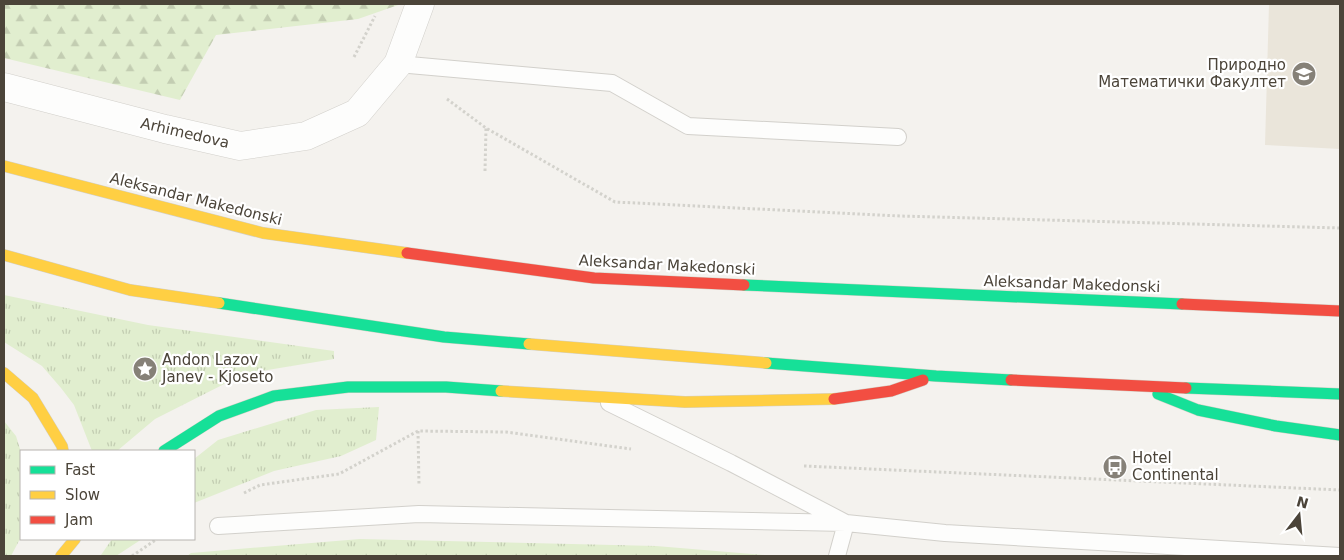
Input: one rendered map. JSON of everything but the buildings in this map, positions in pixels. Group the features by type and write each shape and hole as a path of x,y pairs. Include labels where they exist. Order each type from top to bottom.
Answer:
{"street":[{"name":"Arhimedova","path":"4,87 165,129 240,146 306,136 357,113 398,64 420,4"},
{"name":"Aleksandar Makedonski","path":"4,166 263,233 594,278 1340,311"},
{"path":"4,255 130,290 444,338 936,376 1340,394"},
{"path":"4,373 33,398 63,450"},
{"path":"165,450 219,416 274,396 348,387 446,387 685,402 826,400 891,391 936,376"},
{"path":"1138,386 1198,410 1276,426 1340,435"},
{"path":"61,556 64,540"},
{"path":"61,556 74,540"}],"lane":[{"path":"398,64 612,83 688,126 898,137"},
{"path":"598,398 731,463 846,523"},
{"path":"218,526 419,514 846,523 945,532 1340,556"},
{"path":"837,556 846,523"}],"path":[{"path":"350,66 377,13"},
{"path":"485,171 486,128 615,202 900,216 1340,228"},
{"path":"243,493 260,486 339,474 418,431 506,432 633,449"},
{"path":"418,431 419,514"},
{"path":"801,466 1340,490"},
{"path":"132,556 156,540"}],"shaded area":[{"name":"Природно Математички Факултет","path":"1269,4 1340,4 1340,149 1265,145"}],"green space":[{"path":"4,4 401,4 358,19 216,35 180,100 4,58"},
{"path":"4,295 148,325 334,351 334,359 244,374 155,419 118,450 92,450 74,405 61,388 42,366 4,342"},
{"path":"379,407 376,440 341,456 274,471 195,503 195,458 218,440 316,410"},
{"path":"4,421 16,436 20,450 20,539 11,556 4,556"},
{"path":"360,539 656,546 776,556 187,556 191,553"},
{"path":"111,540 140,540 116,556 101,555"}],"traffic: fast":[{"path":"744,285 1182,304"},
{"path":"219,303 444,337 529,344"},
{"path":"766,363 1011,380"},
{"path":"166,450 219,416 274,396 348,387 446,387 501,391"},
{"path":"1186,388 1340,394"},
{"path":"1158,394 1198,410 1276,426 1340,435"}],"traffic: slow":[{"path":"4,166 263,233 407,253"},
{"path":"4,255 130,290 219,303"},
{"path":"529,344 766,363"},
{"path":"4,373 33,398 63,450"},
{"path":"501,391 685,402 834,399"},
{"path":"61,556 74,540"}],"traffic: jam":[{"path":"407,253 594,278 744,285"},
{"path":"1182,304 1340,311"},
{"path":"834,399 891,391 923,380"},
{"path":"1011,380 1186,388"}],"place":[{"name":"Природно Математички Факултет","path":"1304,74"},
{"name":"Andon Lazov Janev - Kjoseto","path":"145,369"},
{"name":"Hotel Continental","path":"1115,467"}]}
